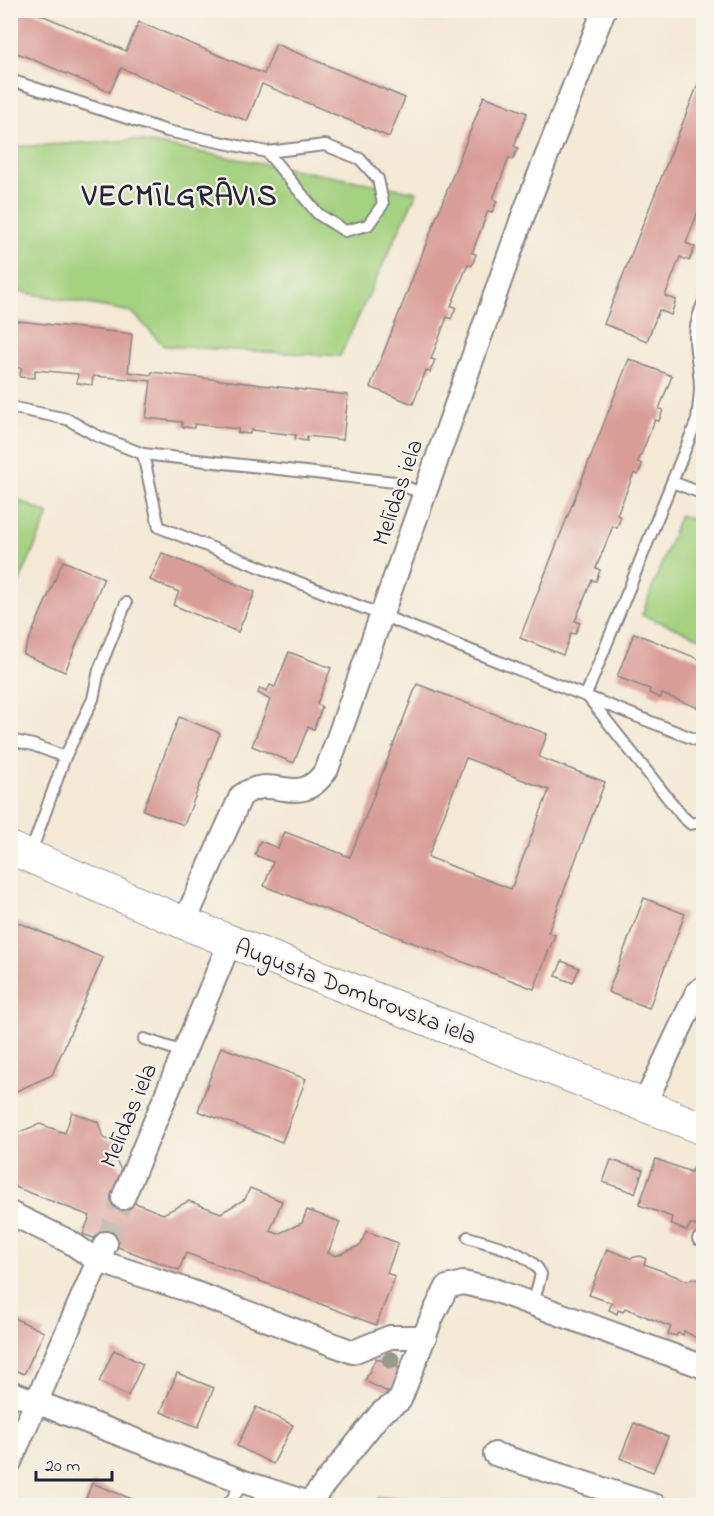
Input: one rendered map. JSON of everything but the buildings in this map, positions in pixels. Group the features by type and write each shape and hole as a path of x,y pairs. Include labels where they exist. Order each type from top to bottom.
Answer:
{"main road":[{"name":"Augusta Dombrovska iela","path":"20,851 230,942 704,1129"}],"street":[{"name":"Melīdas iela","path":"184,923 241,796 258,786 308,790 319,782 327,769 523,216 599,12"},
{"name":"Melīdas iela","path":"123,1198 230,942"},
{"path":"644,1105 697,992 704,987"},
{"path":"10,1213 70,1242 102,1252 190,1291 353,1352 390,1337 425,1337"},
{"path":"10,1462 102,1252"},
{"path":"10,1392 244,1482 309,1503 381,1413 400,1400 447,1287 463,1283 494,1290 704,1367"},
{"path":"495,1454 656,1506"}],"lane":[{"path":"11,81 167,131 267,152 325,145 360,159 378,179 383,204 368,225 345,231 318,214 267,152"},
{"path":"586,695 697,420 700,387 693,343 695,322 704,301"},
{"path":"10,407 67,419 95,435 143,454 395,482 425,495"},
{"path":"143,454 159,526 382,617 704,743"},
{"path":"672,482 704,494"},
{"path":"20,851 93,699 99,670 126,603"},
{"path":"586,695 682,816 692,824 704,821"},
{"path":"10,740 33,745 65,757"},
{"name":"Melīdas iela","path":"144,1039 183,1052"},
{"path":"468,1237 527,1258 537,1264 541,1274 533,1305"},
{"path":"227,1506 244,1482"}],"green space":[{"path":"134,140 417,192 340,356 164,346 132,312 11,290 11,147"},
{"path":"11,497 49,514 11,601"},
{"path":"680,515 703,524 703,639 642,615"},
{"path":"379,1497 478,1505 374,1505"}],"tunnel":[{"path":"106,1243 123,1198"}],"district":[{"name":"VECMĪLGRĀVIS","path":"180,195"}]}
